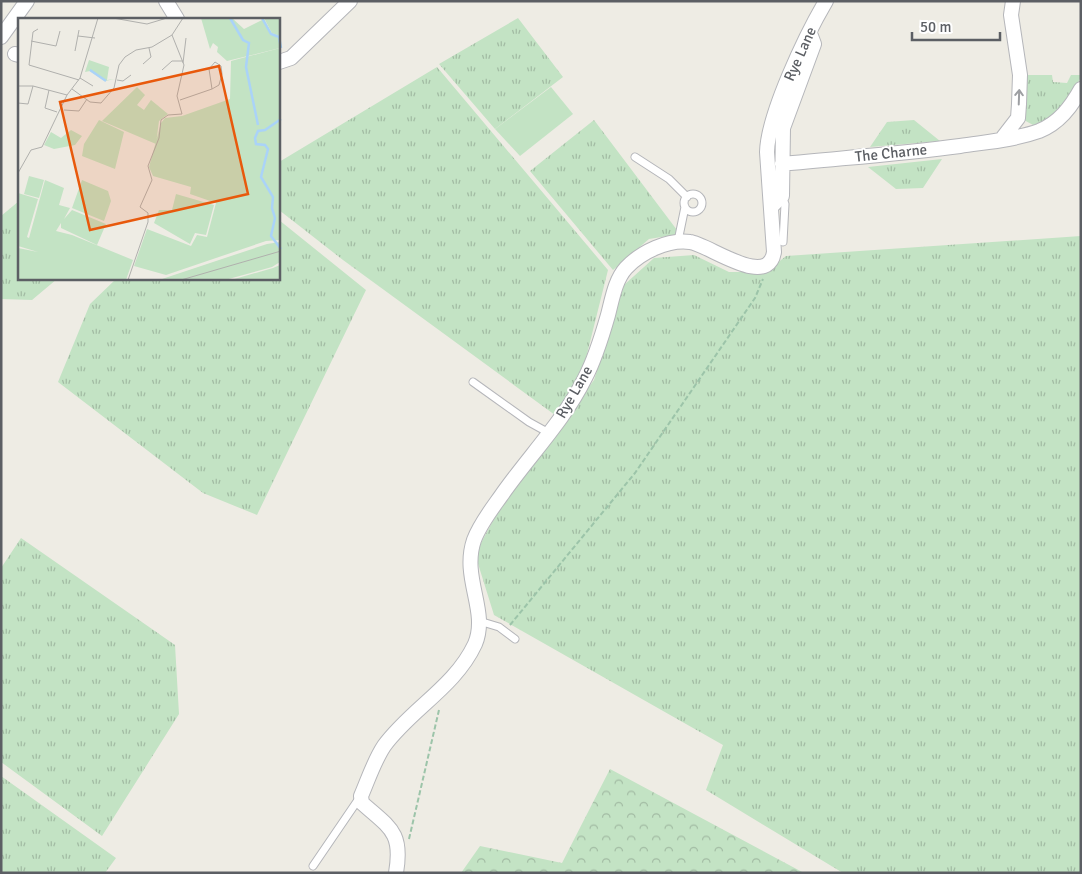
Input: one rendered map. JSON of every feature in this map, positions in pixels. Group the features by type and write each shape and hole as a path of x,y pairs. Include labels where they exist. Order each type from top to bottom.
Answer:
{"street":[{"path":"1,37 27,1"},
{"path":"166,1 176,18"},
{"path":"280,62 291,58 350,1"},
{"name":"Rye Lane","path":"361,796 383,747 410,718 445,687 465,661 476,642 479,621 470,580 473,542 494,506 549,433 585,378 603,331 618,282 626,268 666,243 678,241 700,244 739,264 754,267 767,265 772,260 774,252 767,152 768,136 780,98 826,1"},
{"path":"1001,140 1018,118 1019,111 1020,75 1011,15 1013,1"},
{"path":"771,206 782,196 783,128 814,44 810,32"},
{"name":"The Charne","path":"782,164 1001,140 1039,131 1066,113 1081,89"},
{"path":"361,796 362,803 392,830 400,851 396,873"}],"lane":[{"path":"635,157 669,179 686,196"},
{"path":"685,207 689,211 696,212 702,205 701,199 697,195 686,196"},
{"path":"678,241 686,196"},
{"path":"782,196 785,204 783,242"},
{"path":"473,382 528,422 549,433"},
{"path":"479,621 499,627 515,639"},
{"path":"312,866 361,796"}],"path":[{"path":"499,627 510,625 635,473 755,298 767,265"},
{"path":"400,851 409,838 424,767 445,687"}],"green space":[{"path":"518,18 563,77 495,129 439,64"},
{"path":"437,67 608,270 582,374 555,415 343,260 280,211 280,161"},
{"path":"1026,75 1052,75 1053,82 1067,83 1071,75 1081,75 1081,77 1067,100 1056,112 1049,118 1033,125 1024,120"},
{"path":"551,87 573,114 520,156 495,129"},
{"path":"594,120 680,234 649,239 613,270 530,171"},
{"path":"914,120 940,141 870,147 887,122"},
{"path":"942,159 923,188 896,189 868,167"},
{"path":"18,202 18,280 56,280 32,300 1,299 1,216"},
{"path":"280,221 366,290 257,515 203,493 58,382 90,304 115,280 280,280"},
{"path":"1081,236 1081,873 843,873 706,790 723,745 494,615 475,554 501,506 594,380 624,285 654,258 694,255 729,272 766,272 786,256"},
{"path":"21,538 175,645 179,714 102,836 1,762 1,568"},
{"path":"610,769 804,873 461,873 480,846 562,863"},
{"path":"1,776 116,858 105,873 1,873"}]}
